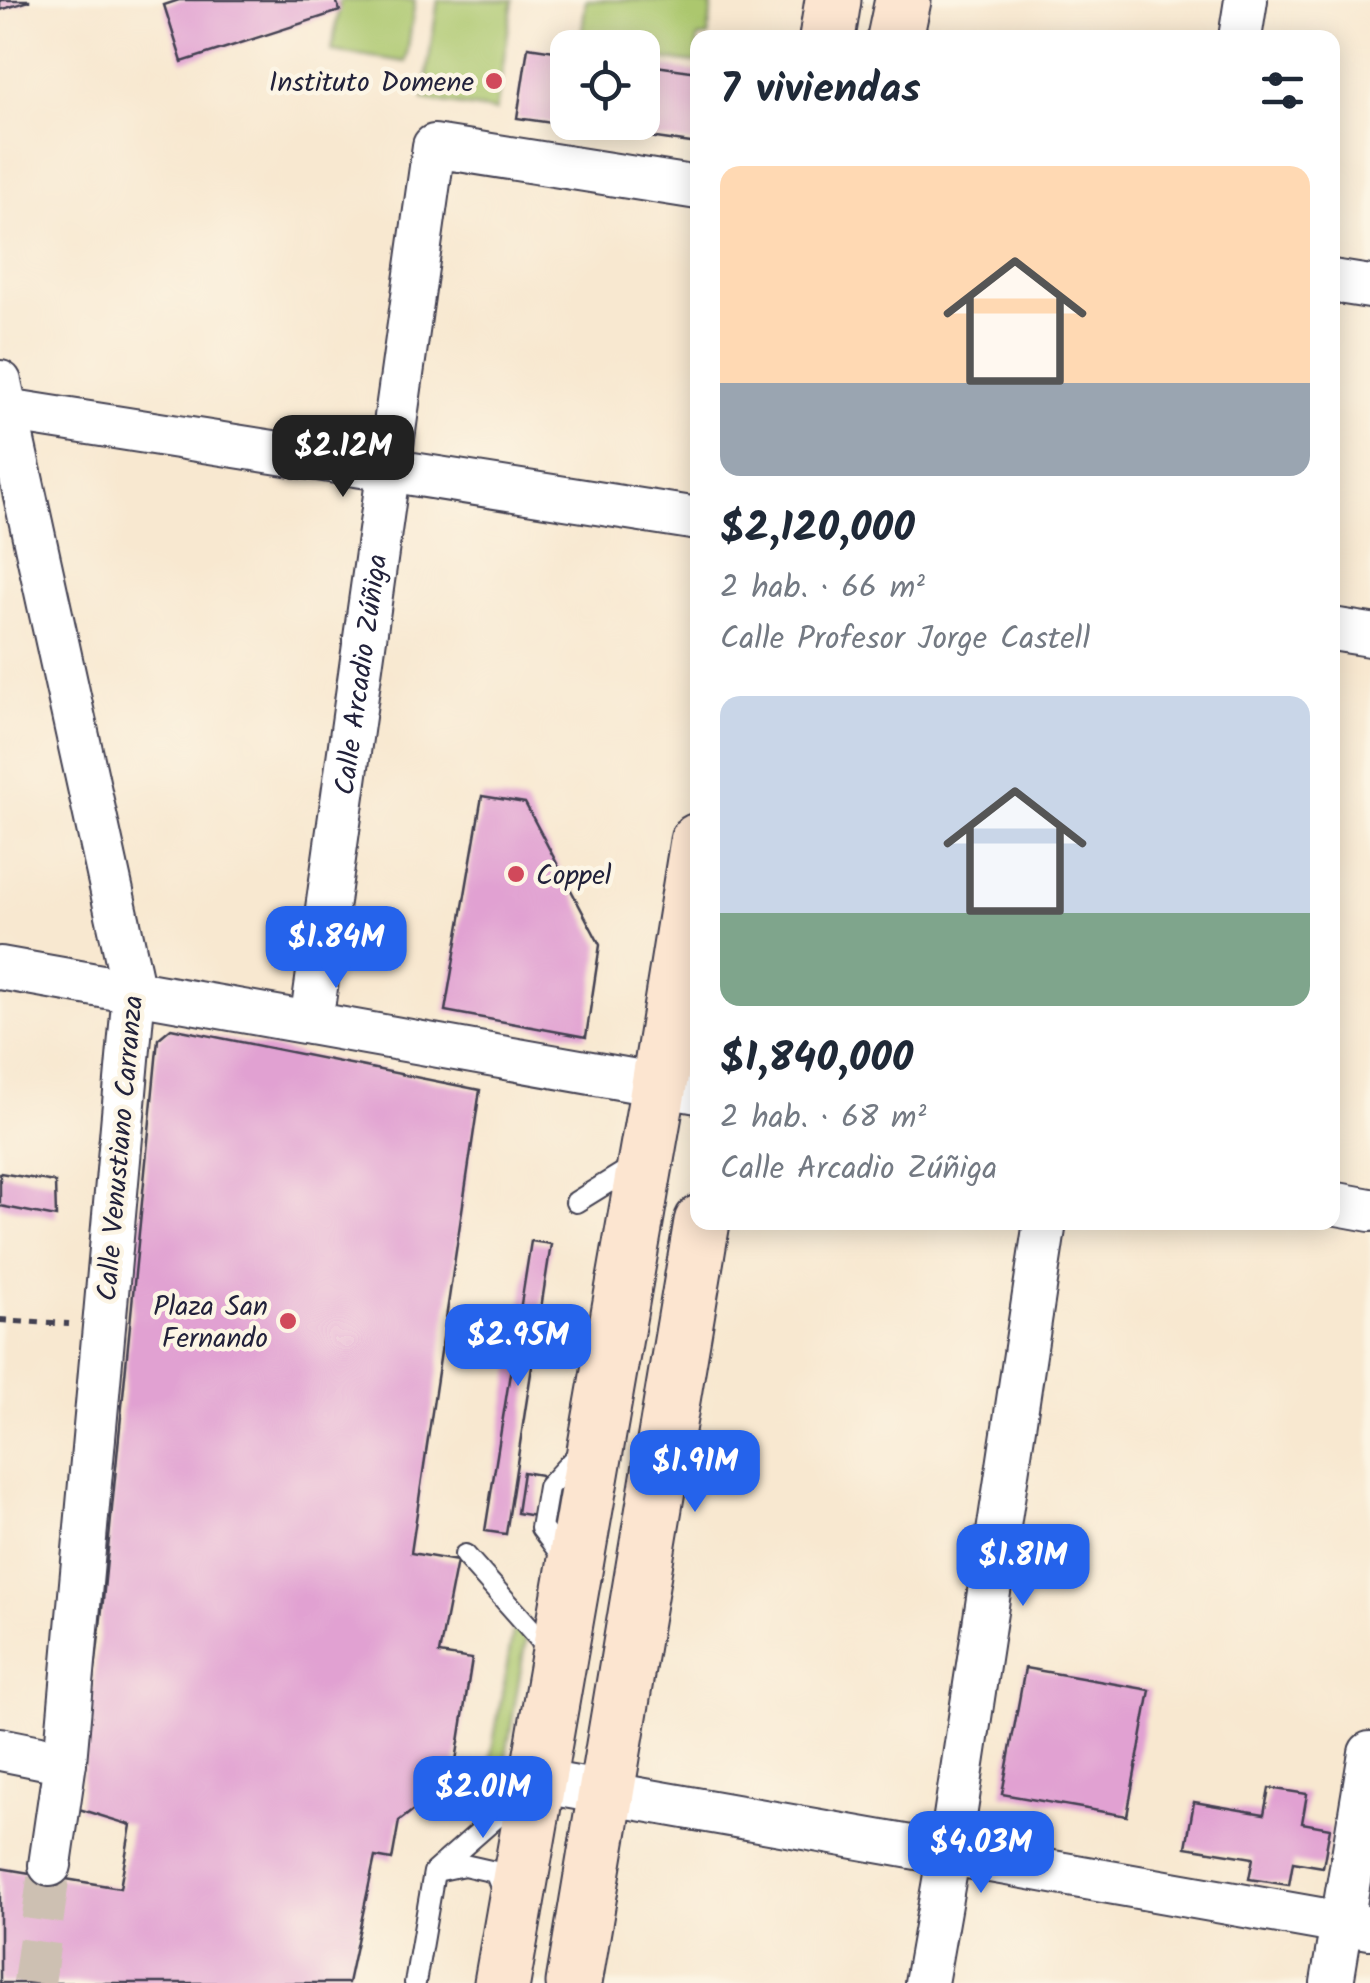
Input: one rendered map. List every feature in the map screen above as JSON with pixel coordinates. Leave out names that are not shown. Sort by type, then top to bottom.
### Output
[{"type":"street","points":[[827,30],[832,0]]},
{"type":"street","points":[[897,30],[903,0]]},
{"type":"street","points":[[1241,30],[1246,0]]},
{"type":"street","name":"Calle Arcadio Zúñiga","points":[[310,1023],[434,146],[690,187]]},
{"type":"street","points":[[1340,283],[1370,287]]},
{"type":"street","points":[[3,401],[387,470],[690,518]]},
{"type":"street","name":"Calle Venustiano Carranza","points":[[3,401],[134,992],[64,1762],[50,1865]]},
{"type":"street","points":[[1340,630],[1370,636]]},
{"type":"street","points":[[502,1983],[646,1158],[678,1088],[690,940]]},
{"type":"street","points":[[0,968],[678,1088]]},
{"type":"street","points":[[1340,1204],[1370,1210]]},
{"type":"street","points":[[574,1983],[701,1230]]},
{"type":"street","points":[[926,1983],[1044,1230]]},
{"type":"street","points":[[0,1749],[64,1762]]},
{"type":"street","points":[[1332,1983],[1356,1925],[1370,1752]]},
{"type":"street","points":[[538,1781],[1356,1925]]},
{"type":"lane","points":[[576,1202],[646,1158]]},
{"type":"lane","points":[[465,1555],[558,1659]]},
{"type":"lane","points":[[415,1983],[434,1872],[538,1781]]},
{"type":"lane","points":[[434,1872],[464,1864],[494,1872],[513,1916]]},
{"type":"path","points":[[0,1320],[105,1326]]},
{"type":"green space","points":[[340,0],[415,0],[406,62],[332,51]]},
{"type":"green space","points":[[438,0],[513,0],[496,111],[423,100]]},
{"type":"green space","points":[[586,0],[670,0],[712,5],[709,30],[690,30],[690,62],[660,59],[660,30],[582,30]]},
{"type":"green space","points":[[514,1626],[526,1638],[501,1787],[483,1800]]},
{"type":"building","points":[[0,0],[29,0],[29,1],[0,10]]},
{"type":"building","points":[[179,0],[336,0],[340,11],[182,62],[164,5]]},
{"type":"building","points":[[528,47],[550,50],[550,123],[517,118]]},
{"type":"building","points":[[660,67],[690,71],[690,143],[660,139]]},
{"type":"building","name":"Coppel","points":[[482,796],[525,803],[600,945],[586,1037],[445,1011]]},
{"type":"building","name":"Plaza San Fernando","points":[[171,1028],[480,1090],[411,1553],[457,1561],[439,1654],[472,1659],[453,1780],[399,1821],[392,1860],[375,1857],[348,1983],[0,1983],[0,1868],[120,1888],[131,1825],[79,1809],[158,1039]]},
{"type":"building","points":[[0,1173],[55,1182],[56,1217],[0,1206]]},
{"type":"building","points":[[531,1241],[551,1244],[506,1534],[485,1531]]},
{"type":"building","points":[[523,1472],[541,1475],[535,1516],[517,1513]]},
{"type":"building","points":[[1025,1668],[1150,1690],[1127,1816],[1002,1794]]},
{"type":"building","points":[[1269,1788],[1307,1794],[1302,1823],[1330,1828],[1323,1867],[1293,1862],[1289,1885],[1249,1879],[1253,1858],[1186,1847],[1194,1802],[1264,1814]]},
{"type":"tunnel","points":[[34,1983],[50,1865]]},
{"type":"place","name":"Instituto Domene","points":[[494,81]]},
{"type":"place","name":"Coppel","points":[[516,874]]},
{"type":"place","name":"Plaza San Fernando","points":[[288,1321]]}]
